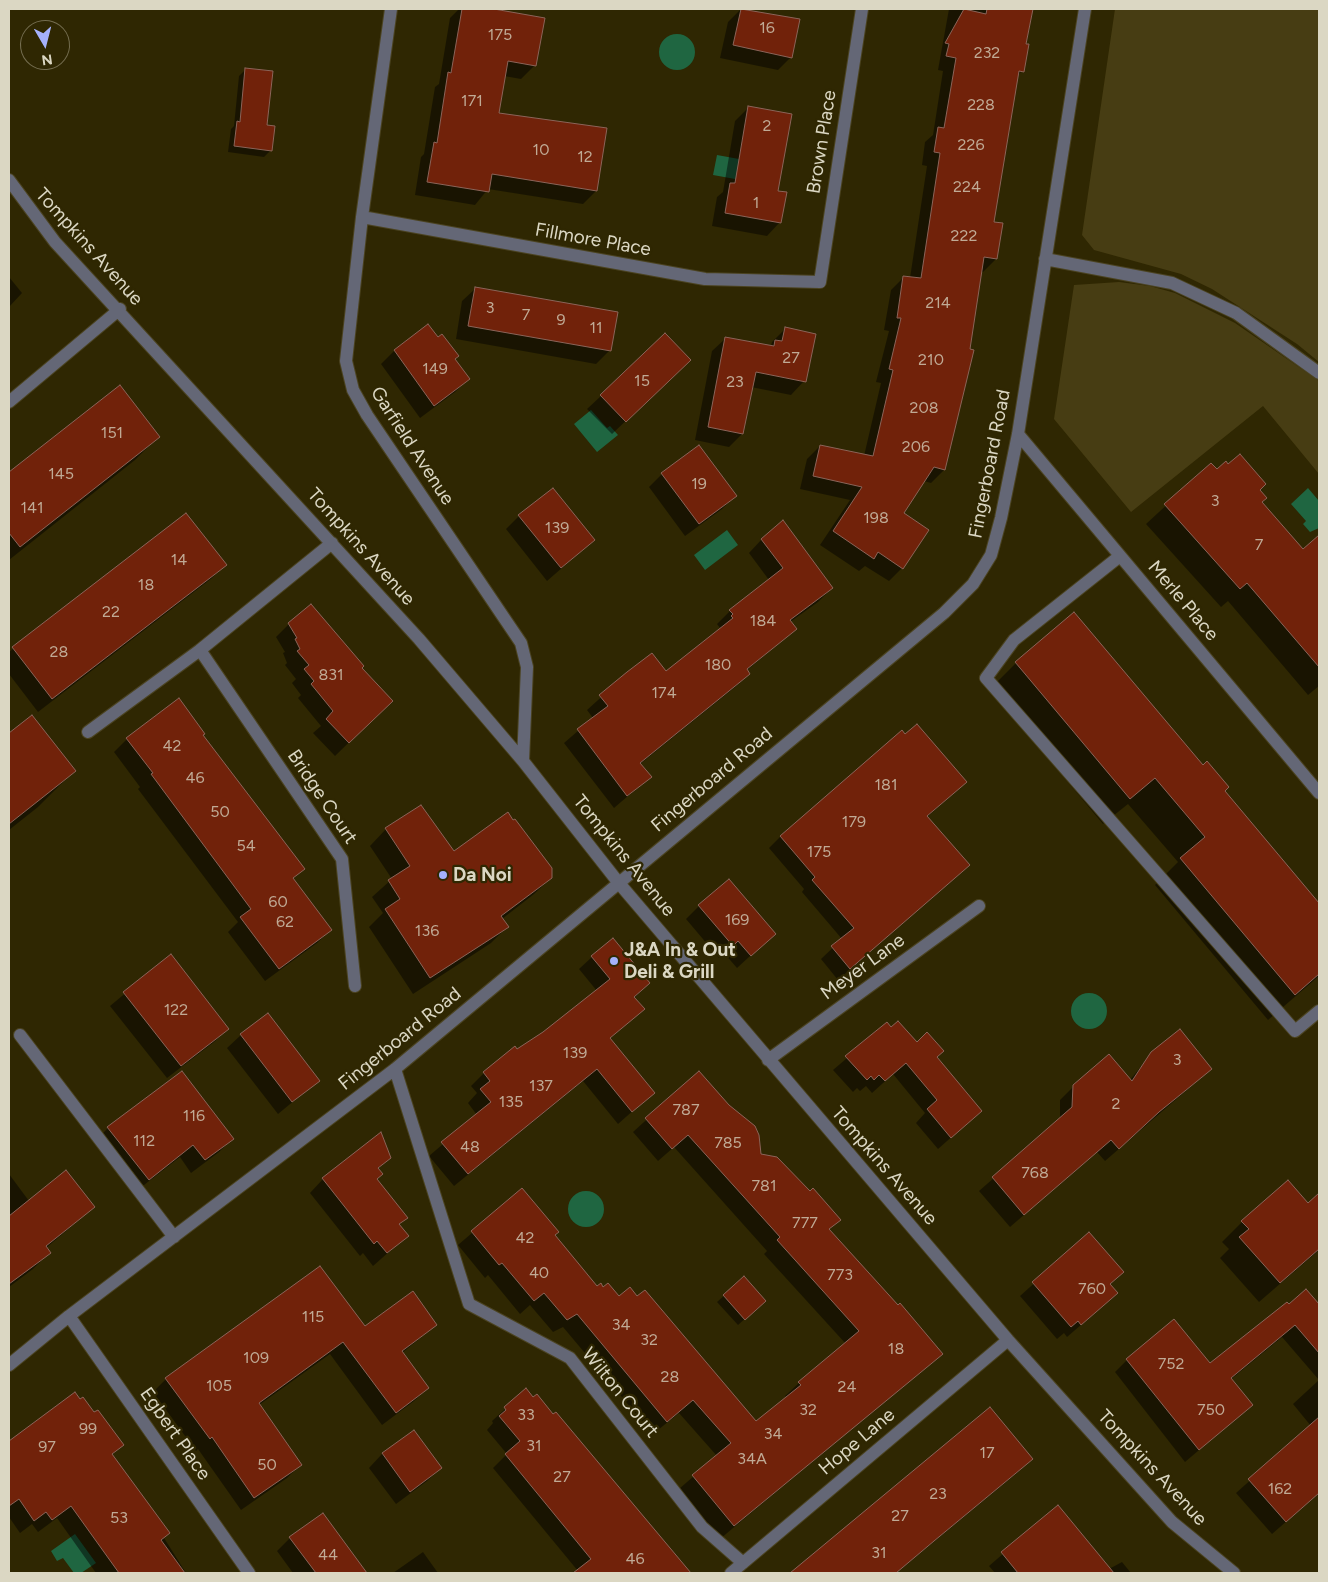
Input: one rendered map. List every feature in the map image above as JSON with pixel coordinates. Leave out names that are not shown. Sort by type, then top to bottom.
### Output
[{"type":"street","name":"Garfield Avenue","points":[[391,9],[362,217],[346,361],[353,390],[367,415],[521,643],[527,667],[523,762]]},
{"type":"street","name":"Brown Place","points":[[820,282],[862,9]]},
{"type":"street","name":"Fingerboard Road","points":[[9,1366],[70,1316],[396,1069],[618,882],[944,613],[973,584],[991,554],[1001,518],[1018,434],[1085,9]]},
{"type":"street","name":"Tompkins Avenue","points":[[9,180],[55,242],[120,310],[419,639],[523,762],[618,882],[1008,1340],[1172,1522],[1234,1573]]},
{"type":"street","name":"Fillmore Place","points":[[362,217],[705,279],[820,282]]},
{"type":"street","points":[[1045,258],[1172,283],[1236,313],[1319,373]]},
{"type":"street","points":[[9,402],[120,310]]},
{"type":"street","name":"Merle Place","points":[[1018,434],[1319,793]]},
{"type":"street","points":[[88,732],[200,650],[332,543]]},
{"type":"street","points":[[1120,556],[1014,640],[986,678],[1295,1031],[1319,1011]]},
{"type":"street","name":"Bridge Court","points":[[200,650],[342,860],[355,986]]},
{"type":"street","name":"Meyer Lane","points":[[768,1060],[979,906]]},
{"type":"street","points":[[20,1035],[174,1237]]},
{"type":"street","name":"Wilton Court","points":[[396,1069],[469,1304],[570,1358],[702,1527],[743,1563]]},
{"type":"street","name":"Egbert Place","points":[[70,1316],[250,1573]]},
{"type":"street","name":"Hope Lane","points":[[731,1573],[1008,1340]]},
{"type":"shaded area","points":[[1115,9],[1319,9],[1319,362],[1297,344],[1212,289],[1181,274],[1094,250],[1082,235]]},
{"type":"shaded area","points":[[677,34],[689,40],[695,52],[689,64],[677,70],[665,64],[659,52],[665,40]]},
{"type":"shaded area","points":[[717,155],[761,163],[757,183],[713,175]]},
{"type":"shaded area","points":[[1119,282],[1150,286],[1175,293],[1235,323],[1319,381],[1319,474],[1263,406],[1131,512],[1054,419],[1074,285]]},
{"type":"shaded area","points":[[591,410],[607,428],[610,426],[618,435],[597,452],[574,424]]},
{"type":"shaded area","points":[[1308,488],[1319,501],[1319,528],[1310,532],[1303,524],[1306,521],[1291,504]]},
{"type":"shaded area","points":[[727,530],[738,545],[705,570],[694,555]]},
{"type":"shaded area","points":[[1089,993],[1096,994],[1102,998],[1106,1004],[1106,1018],[1102,1024],[1096,1028],[1089,1029],[1082,1028],[1076,1024],[1072,1018],[1071,1011],[1072,1004],[1076,998],[1082,994]]},
{"type":"shaded area","points":[[586,1191],[593,1192],[599,1196],[603,1202],[603,1216],[599,1222],[593,1226],[586,1227],[579,1226],[573,1222],[569,1216],[568,1209],[569,1202],[573,1196],[579,1192]]},
{"type":"shaded area","points":[[75,1534],[96,1563],[81,1573],[74,1573],[63,1558],[57,1561],[51,1551]]},
{"type":"building","points":[[462,9],[494,9],[545,18],[536,66],[508,61],[499,113],[607,128],[597,191],[492,174],[489,192],[427,182],[434,142],[437,143],[448,72],[451,73]]},
{"type":"building","points":[[741,9],[800,19],[792,58],[733,45]]},
{"type":"building","points":[[964,9],[986,14],[987,9],[1033,9],[1026,44],[1029,44],[1024,72],[1019,71],[994,222],[1003,223],[997,259],[984,257],[970,349],[974,350],[945,470],[934,467],[904,513],[929,530],[903,569],[878,552],[874,559],[833,531],[862,487],[813,476],[820,445],[873,456],[893,370],[889,369],[901,318],[897,318],[903,276],[921,278],[940,153],[934,152],[938,127],[944,128],[956,58],[946,56],[949,44],[945,43]]},
{"type":"building","points":[[245,68],[273,71],[267,125],[275,126],[272,151],[234,146],[237,121],[240,122]]},
{"type":"building","points":[[748,106],[792,114],[778,191],[787,192],[781,223],[725,213],[730,183],[735,183]]},
{"type":"building","points":[[475,287],[618,312],[611,351],[468,326]]},
{"type":"building","points":[[428,324],[438,337],[442,334],[459,356],[455,359],[470,379],[434,406],[394,350]]},
{"type":"building","points":[[785,327],[816,334],[806,382],[756,372],[743,434],[708,427],[725,337],[774,346],[775,340],[782,341]]},
{"type":"building","points":[[665,333],[691,360],[626,422],[600,395]]},
{"type":"building","points":[[120,385],[160,437],[20,547],[9,533],[9,472]]},
{"type":"building","points":[[699,445],[737,496],[699,524],[661,473]]},
{"type":"building","points":[[1240,454],[1266,484],[1260,490],[1267,498],[1262,502],[1303,549],[1319,535],[1319,667],[1247,583],[1240,589],[1164,504],[1211,463],[1217,469],[1226,461],[1228,464]]},
{"type":"building","points":[[553,488],[595,540],[561,568],[518,515]]},
{"type":"building","points":[[186,513],[227,565],[52,699],[12,647]]},
{"type":"building","points":[[783,520],[833,588],[790,620],[797,629],[747,669],[750,674],[640,763],[652,777],[627,796],[577,729],[608,706],[599,695],[627,672],[652,653],[666,671],[733,618],[731,616],[733,614],[729,610],[783,568],[761,539]]},
{"type":"building","points":[[311,604],[364,666],[362,668],[393,701],[349,743],[326,719],[333,711],[311,684],[314,681],[304,669],[309,665],[297,651],[300,649],[295,639],[297,638],[288,623]]},
{"type":"building","points":[[1074,612],[1203,765],[1207,761],[1229,787],[1225,791],[1319,903],[1319,974],[1295,995],[1180,858],[1205,837],[1155,778],[1130,799],[1015,662]]},
{"type":"building","points":[[179,698],[205,734],[203,735],[305,869],[293,878],[332,930],[279,969],[240,917],[251,909],[126,738]]},
{"type":"building","points":[[32,715],[76,771],[9,824],[9,733]]},
{"type":"building","points":[[917,724],[967,782],[927,816],[970,865],[850,969],[831,946],[854,928],[812,880],[815,877],[780,836],[902,730],[905,734]]},
{"type":"building","points":[[421,805],[454,851],[508,812],[552,868],[552,878],[501,916],[509,927],[430,978],[385,909],[400,899],[388,880],[410,866],[385,828]]},
{"type":"building","points":[[729,879],[776,934],[751,956],[738,941],[733,946],[698,905]]},
{"type":"building","points":[[613,938],[650,983],[634,997],[645,1009],[610,1038],[655,1093],[632,1112],[597,1069],[468,1174],[441,1142],[491,1102],[480,1089],[490,1081],[483,1072],[515,1046],[517,1049],[543,1032],[610,979],[591,956]]},
{"type":"building","points":[[171,954],[229,1029],[181,1066],[123,992]]},
{"type":"building","points":[[268,1013],[320,1081],[292,1102],[240,1034]]},
{"type":"building","points":[[898,1021],[917,1042],[927,1032],[944,1051],[937,1057],[982,1111],[951,1138],[927,1109],[937,1100],[906,1063],[885,1081],[879,1075],[874,1080],[871,1076],[867,1080],[845,1056],[887,1022],[891,1027]]},
{"type":"building","points":[[1180,1029],[1212,1069],[1159,1112],[1119,1149],[1111,1140],[1024,1215],[992,1177],[1072,1107],[1073,1085],[1109,1054],[1132,1081],[1151,1052]]},
{"type":"building","points":[[182,1071],[234,1139],[205,1160],[193,1145],[149,1180],[107,1127]]},
{"type":"building","points":[[699,1071],[729,1105],[755,1126],[759,1135],[761,1154],[777,1157],[810,1191],[813,1188],[841,1220],[829,1229],[898,1305],[900,1303],[943,1354],[734,1526],[692,1475],[731,1443],[693,1400],[667,1422],[577,1314],[567,1320],[544,1293],[534,1301],[502,1263],[499,1265],[471,1231],[522,1188],[559,1232],[555,1235],[597,1286],[601,1283],[603,1287],[608,1283],[619,1296],[630,1287],[637,1296],[645,1290],[756,1421],[801,1385],[798,1382],[859,1331],[777,1240],[780,1237],[688,1135],[672,1149],[645,1118]]},
{"type":"building","points":[[381,1132],[391,1158],[378,1168],[383,1174],[377,1179],[408,1218],[399,1224],[409,1236],[387,1253],[377,1241],[374,1244],[322,1178]]},
{"type":"building","points":[[66,1170],[95,1207],[46,1246],[51,1253],[9,1284],[9,1216]]},
{"type":"building","points":[[1288,1180],[1308,1203],[1319,1193],[1319,1249],[1280,1283],[1239,1237],[1249,1229],[1241,1221]]},
{"type":"building","points":[[1089,1232],[1124,1272],[1110,1284],[1118,1293],[1081,1325],[1078,1321],[1071,1327],[1032,1282]]},
{"type":"building","points":[[320,1266],[365,1326],[413,1291],[437,1325],[402,1351],[429,1388],[396,1413],[343,1342],[259,1403],[302,1465],[254,1498],[212,1437],[210,1439],[165,1378]]},
{"type":"building","points":[[744,1276],[766,1301],[745,1320],[723,1295]]},
{"type":"building","points":[[1306,1289],[1319,1304],[1319,1353],[1295,1325],[1231,1378],[1253,1405],[1199,1450],[1126,1359],[1174,1319],[1210,1363],[1287,1302],[1289,1304]]},
{"type":"building","points":[[526,1388],[533,1397],[537,1394],[553,1414],[556,1412],[691,1573],[573,1573],[591,1559],[505,1454],[520,1441],[499,1416],[506,1410],[504,1407]]},
{"type":"building","points":[[75,1392],[80,1399],[83,1397],[94,1412],[98,1410],[124,1445],[112,1454],[170,1533],[161,1540],[185,1573],[119,1573],[71,1506],[52,1520],[46,1512],[34,1521],[19,1499],[9,1506],[9,1441]]},
{"type":"building","points":[[990,1407],[1033,1459],[896,1573],[790,1573]]},
{"type":"building","points":[[1319,1417],[1319,1493],[1286,1522],[1248,1479]]},
{"type":"building","points":[[414,1430],[442,1468],[410,1492],[382,1453]]},
{"type":"building","points":[[1058,1505],[1114,1573],[1018,1573],[1001,1552]]},
{"type":"building","points":[[323,1513],[367,1573],[316,1573],[289,1537]]},
{"type":"place","name":"Da Noi","points":[[443,875]]},
{"type":"place","name":"J&A In & Out Deli & Grill","points":[[614,961]]}]
